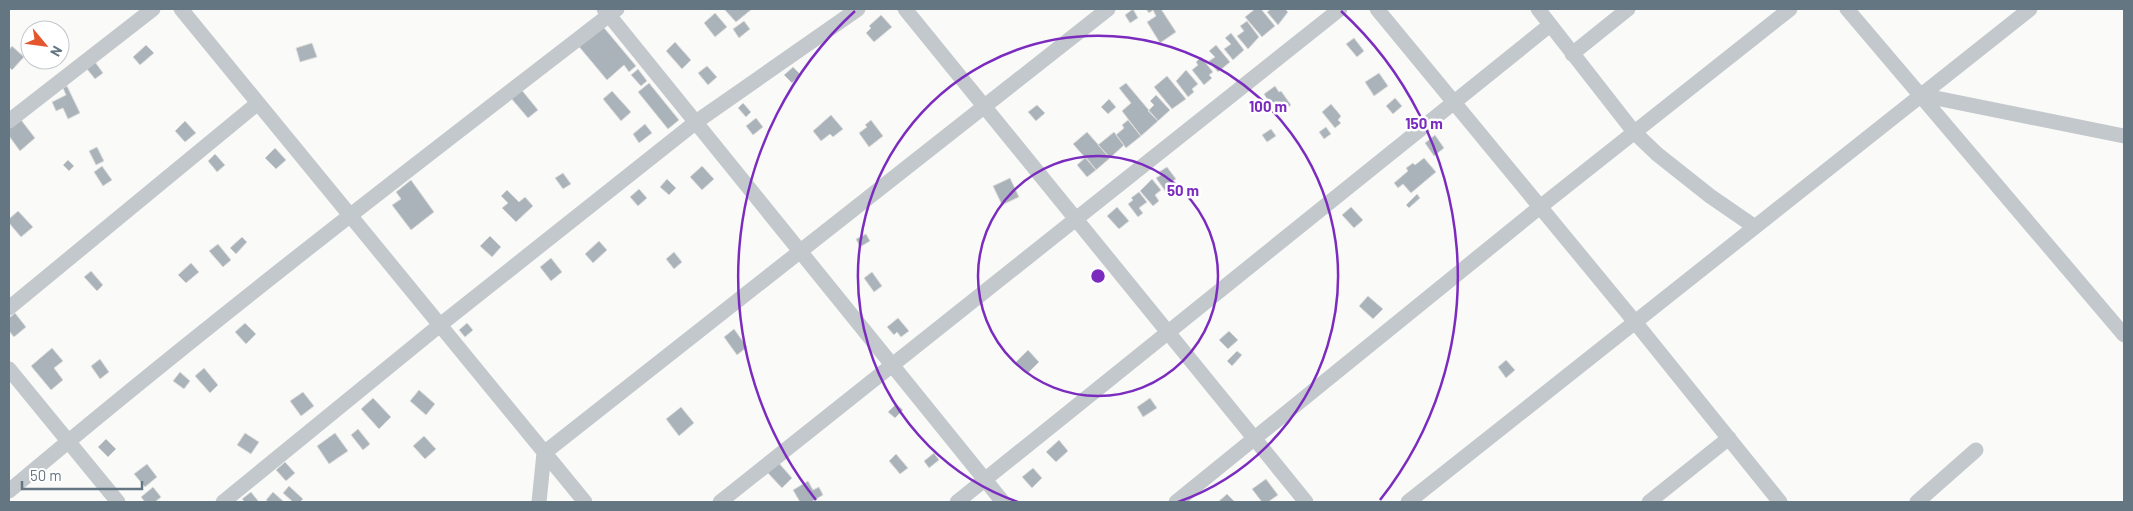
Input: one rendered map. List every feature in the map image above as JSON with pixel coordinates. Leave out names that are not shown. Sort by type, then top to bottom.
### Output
[{"type":"street","points":[[9,121],[153,9]]},
{"type":"street","points":[[181,9],[585,502]]},
{"type":"street","points":[[223,502],[440,325],[696,122],[858,9]]},
{"type":"street","points":[[905,9],[1306,502]]},
{"type":"street","points":[[538,502],[544,453],[1108,9]]},
{"type":"street","points":[[720,502],[1340,9]]},
{"type":"street","points":[[1377,9],[1635,322],[1780,502]]},
{"type":"street","points":[[1538,9],[1634,132],[1657,154],[1710,196],[1755,227]]},
{"type":"street","points":[[1572,54],[1628,9]]},
{"type":"street","points":[[1176,502],[1540,207],[1790,9]]},
{"type":"street","points":[[1847,9],[2124,334]]},
{"type":"street","points":[[1408,502],[2030,9]]},
{"type":"street","points":[[9,491],[68,441],[350,215],[610,11],[696,122],[1003,502]]},
{"type":"street","points":[[956,502],[1550,25]]},
{"type":"street","points":[[1921,96],[2124,136]]},
{"type":"street","points":[[9,308],[258,103]]},
{"type":"street","points":[[9,369],[118,502]]},
{"type":"street","points":[[1649,502],[1729,438]]},
{"type":"street","points":[[1917,502],[1976,450]]},
{"type":"building","points":[[724,9],[752,9],[736,22]]},
{"type":"building","points":[[1133,9],[1138,18],[1130,23],[1125,15]]},
{"type":"building","points":[[1146,9],[1161,9],[1176,32],[1160,43],[1147,22],[1156,16],[1153,10],[1149,13]]},
{"type":"building","points":[[1255,9],[1261,9],[1275,26],[1262,37],[1245,17]]},
{"type":"building","points":[[1271,9],[1285,9],[1288,12],[1278,25],[1267,12]]},
{"type":"building","points":[[715,13],[727,27],[715,37],[704,23]]},
{"type":"building","points":[[881,15],[892,27],[874,42],[866,33],[871,28],[869,26]]},
{"type":"building","points":[[744,21],[750,29],[739,38],[733,29]]},
{"type":"building","points":[[1247,21],[1259,37],[1248,49],[1237,36],[1244,31],[1240,26]]},
{"type":"building","points":[[600,23],[636,66],[629,72],[624,65],[607,80],[576,43]]},
{"type":"building","points":[[1231,33],[1244,50],[1233,60],[1224,49],[1231,44],[1225,38]]},
{"type":"building","points":[[1354,38],[1364,51],[1357,57],[1346,44]]},
{"type":"building","points":[[675,42],[691,60],[682,69],[666,51]]},
{"type":"building","points":[[312,43],[317,57],[300,62],[296,48]]},
{"type":"building","points":[[146,45],[154,53],[140,65],[133,57]]},
{"type":"building","points":[[1216,45],[1230,62],[1218,72],[1209,61],[1215,57],[1209,51]]},
{"type":"building","points":[[12,46],[20,53],[20,61],[12,70],[9,67],[9,50]]},
{"type":"building","points":[[1201,57],[1213,72],[1209,75],[1212,78],[1204,85],[1192,70],[1198,65],[1196,62]]},
{"type":"building","points":[[95,62],[103,73],[95,79],[87,69]]},
{"type":"building","points":[[707,66],[717,77],[708,85],[698,73]]},
{"type":"building","points":[[793,67],[801,75],[792,83],[784,75]]},
{"type":"building","points":[[638,69],[647,81],[641,86],[631,75]]},
{"type":"building","points":[[1186,70],[1198,84],[1192,89],[1194,92],[1188,97],[1176,81]]},
{"type":"building","points":[[1379,73],[1388,86],[1374,96],[1365,82]]},
{"type":"building","points":[[1167,76],[1186,99],[1172,109],[1154,87]]},
{"type":"building","points":[[649,83],[679,120],[668,129],[638,92]]},
{"type":"building","points":[[1126,83],[1158,121],[1141,136],[1122,111],[1131,103],[1119,88]]},
{"type":"building","points":[[67,86],[80,113],[68,119],[63,108],[56,111],[52,102],[66,95],[63,88]]},
{"type":"building","points":[[1275,86],[1291,105],[1282,112],[1277,104],[1272,107],[1264,94]]},
{"type":"building","points":[[520,88],[538,110],[528,118],[510,97]]},
{"type":"building","points":[[612,91],[631,112],[621,121],[603,99]]},
{"type":"building","points":[[1156,95],[1170,110],[1158,121],[1148,111],[1154,105],[1150,101]]},
{"type":"building","points":[[1395,98],[1402,106],[1393,114],[1386,106]]},
{"type":"building","points":[[1109,99],[1116,107],[1108,114],[1101,107]]},
{"type":"building","points":[[743,103],[751,112],[746,117],[738,108]]},
{"type":"building","points":[[1331,104],[1341,116],[1338,120],[1341,123],[1335,128],[1322,112]]},
{"type":"building","points":[[1037,105],[1045,113],[1036,121],[1028,112]]},
{"type":"building","points":[[831,115],[843,129],[833,137],[830,134],[821,141],[813,131]]},
{"type":"building","points":[[18,116],[35,138],[20,151],[9,136],[9,123]]},
{"type":"building","points":[[756,118],[763,127],[753,135],[746,126]]},
{"type":"building","points":[[871,120],[883,136],[869,147],[859,133],[867,127],[865,125]]},
{"type":"building","points":[[1128,120],[1141,136],[1126,148],[1116,135],[1124,128],[1122,125]]},
{"type":"building","points":[[185,121],[196,133],[185,142],[175,131]]},
{"type":"building","points":[[645,124],[652,133],[639,143],[633,134]]},
{"type":"building","points":[[1326,127],[1331,134],[1324,139],[1319,132]]},
{"type":"building","points":[[1271,129],[1276,136],[1267,142],[1262,135]]},
{"type":"building","points":[[1087,132],[1110,158],[1096,170],[1073,144]]},
{"type":"building","points":[[1114,132],[1124,145],[1110,158],[1098,145]]},
{"type":"building","points":[[1435,135],[1444,148],[1434,156],[1425,143]]},
{"type":"building","points":[[97,147],[104,161],[96,165],[89,151]]},
{"type":"building","points":[[275,148],[286,160],[276,169],[265,158]]},
{"type":"building","points":[[215,154],[225,165],[217,172],[208,161]]},
{"type":"building","points":[[1086,157],[1096,170],[1087,177],[1077,165]]},
{"type":"building","points":[[1424,158],[1436,172],[1411,193],[1403,184],[1398,188],[1394,183],[1408,171],[1406,168],[1413,163],[1415,165]]},
{"type":"building","points":[[68,160],[74,166],[69,171],[63,165]]},
{"type":"building","points":[[102,166],[112,180],[103,186],[94,172]]},
{"type":"building","points":[[702,166],[714,179],[702,190],[690,177]]},
{"type":"building","points":[[1167,167],[1176,179],[1168,184],[1171,188],[1166,192],[1156,178],[1161,175],[1159,172]]},
{"type":"building","points":[[563,173],[571,184],[563,189],[555,178]]},
{"type":"building","points":[[1010,178],[1019,197],[1002,205],[993,186]]},
{"type":"building","points":[[667,179],[676,188],[669,195],[660,187]]},
{"type":"building","points":[[1152,179],[1161,190],[1155,195],[1159,201],[1153,206],[1140,191]]},
{"type":"building","points":[[411,180],[434,212],[411,230],[392,205],[401,199],[396,192]]},
{"type":"building","points":[[639,189],[647,198],[638,206],[630,197]]},
{"type":"building","points":[[507,190],[519,202],[525,197],[533,206],[516,222],[502,208],[508,203],[501,196]]},
{"type":"building","points":[[1139,192],[1147,202],[1139,208],[1143,213],[1138,217],[1128,204],[1133,200],[1131,198]]},
{"type":"building","points":[[1417,194],[1420,198],[1409,208],[1406,205]]},
{"type":"building","points":[[1117,207],[1129,221],[1119,229],[1107,216]]},
{"type":"building","points":[[1351,207],[1363,220],[1354,228],[1342,215]]},
{"type":"building","points":[[18,211],[33,227],[21,237],[9,223],[9,219]]},
{"type":"building","points":[[866,234],[870,241],[860,247],[856,239]]},
{"type":"building","points":[[490,236],[501,247],[492,257],[480,246]]},
{"type":"building","points":[[242,237],[247,242],[236,254],[230,248]]},
{"type":"building","points":[[599,241],[607,250],[593,263],[585,254]]},
{"type":"building","points":[[218,244],[231,260],[223,267],[209,251]]},
{"type":"building","points":[[674,252],[682,262],[674,269],[666,259]]},
{"type":"building","points":[[551,258],[562,272],[551,281],[540,267]]},
{"type":"building","points":[[191,263],[199,272],[186,283],[178,275]]},
{"type":"building","points":[[91,271],[103,285],[97,291],[84,277]]},
{"type":"building","points":[[872,272],[882,286],[874,292],[864,278]]},
{"type":"building","points":[[1368,296],[1383,309],[1373,319],[1359,306]]},
{"type":"building","points":[[15,313],[26,327],[14,337],[9,331],[9,318]]},
{"type":"building","points":[[898,318],[909,331],[901,337],[897,332],[894,335],[887,327]]},
{"type":"building","points":[[245,323],[256,334],[246,344],[235,332]]},
{"type":"building","points":[[467,323],[473,330],[465,337],[459,330]]},
{"type":"building","points":[[734,329],[747,347],[737,355],[724,337]]},
{"type":"building","points":[[1229,331],[1238,340],[1228,349],[1219,340]]},
{"type":"building","points":[[52,348],[63,361],[54,368],[63,380],[51,390],[31,366]]},
{"type":"building","points":[[1028,350],[1039,362],[1027,374],[1015,363]]},
{"type":"building","points":[[1237,351],[1242,355],[1232,366],[1227,361]]},
{"type":"building","points":[[100,359],[109,372],[100,379],[91,366]]},
{"type":"building","points":[[1506,360],[1515,370],[1506,378],[1498,367]]},
{"type":"building","points":[[204,368],[218,385],[210,393],[195,376]]},
{"type":"building","points":[[180,372],[190,381],[184,389],[173,381]]},
{"type":"building","points":[[419,390],[435,404],[426,415],[410,401]]},
{"type":"building","points":[[303,392],[314,406],[301,416],[290,401]]},
{"type":"building","points":[[373,398],[391,417],[379,429],[361,409]]},
{"type":"building","points":[[1150,398],[1157,408],[1143,417],[1137,407]]},
{"type":"building","points":[[896,404],[903,410],[895,418],[888,412]]},
{"type":"building","points":[[681,407],[694,423],[679,436],[666,419]]},
{"type":"building","points":[[358,429],[370,444],[363,450],[351,435]]},
{"type":"building","points":[[245,433],[259,442],[251,454],[237,445]]},
{"type":"building","points":[[335,433],[348,451],[329,464],[317,446]]},
{"type":"building","points":[[424,436],[436,449],[425,459],[413,446]]},
{"type":"building","points":[[106,439],[116,449],[108,457],[98,447]]},
{"type":"building","points":[[1059,440],[1068,451],[1056,462],[1046,452]]},
{"type":"building","points":[[934,453],[939,460],[929,468],[924,461]]},
{"type":"building","points":[[896,454],[908,468],[900,474],[889,461]]},
{"type":"building","points":[[777,461],[792,478],[782,488],[766,471]]},
{"type":"building","points":[[285,462],[295,473],[286,481],[276,470]]},
{"type":"building","points":[[147,464],[157,477],[145,487],[134,474]]},
{"type":"building","points":[[1033,468],[1042,478],[1032,488],[1022,477]]},
{"type":"building","points":[[1266,479],[1278,495],[1268,502],[1262,502],[1252,489]]},
{"type":"building","points":[[808,481],[813,490],[819,487],[823,495],[811,502],[800,502],[793,490]]},
{"type":"building","points":[[289,486],[303,499],[300,502],[293,502],[283,493]]},
{"type":"building","points":[[153,487],[161,497],[155,502],[145,502],[141,497]]},
{"type":"building","points":[[251,492],[259,502],[245,502],[242,499]]},
{"type":"building","points":[[273,492],[284,502],[269,502],[266,500]]},
{"type":"building","points":[[1227,494],[1235,502],[1218,502]]}]
